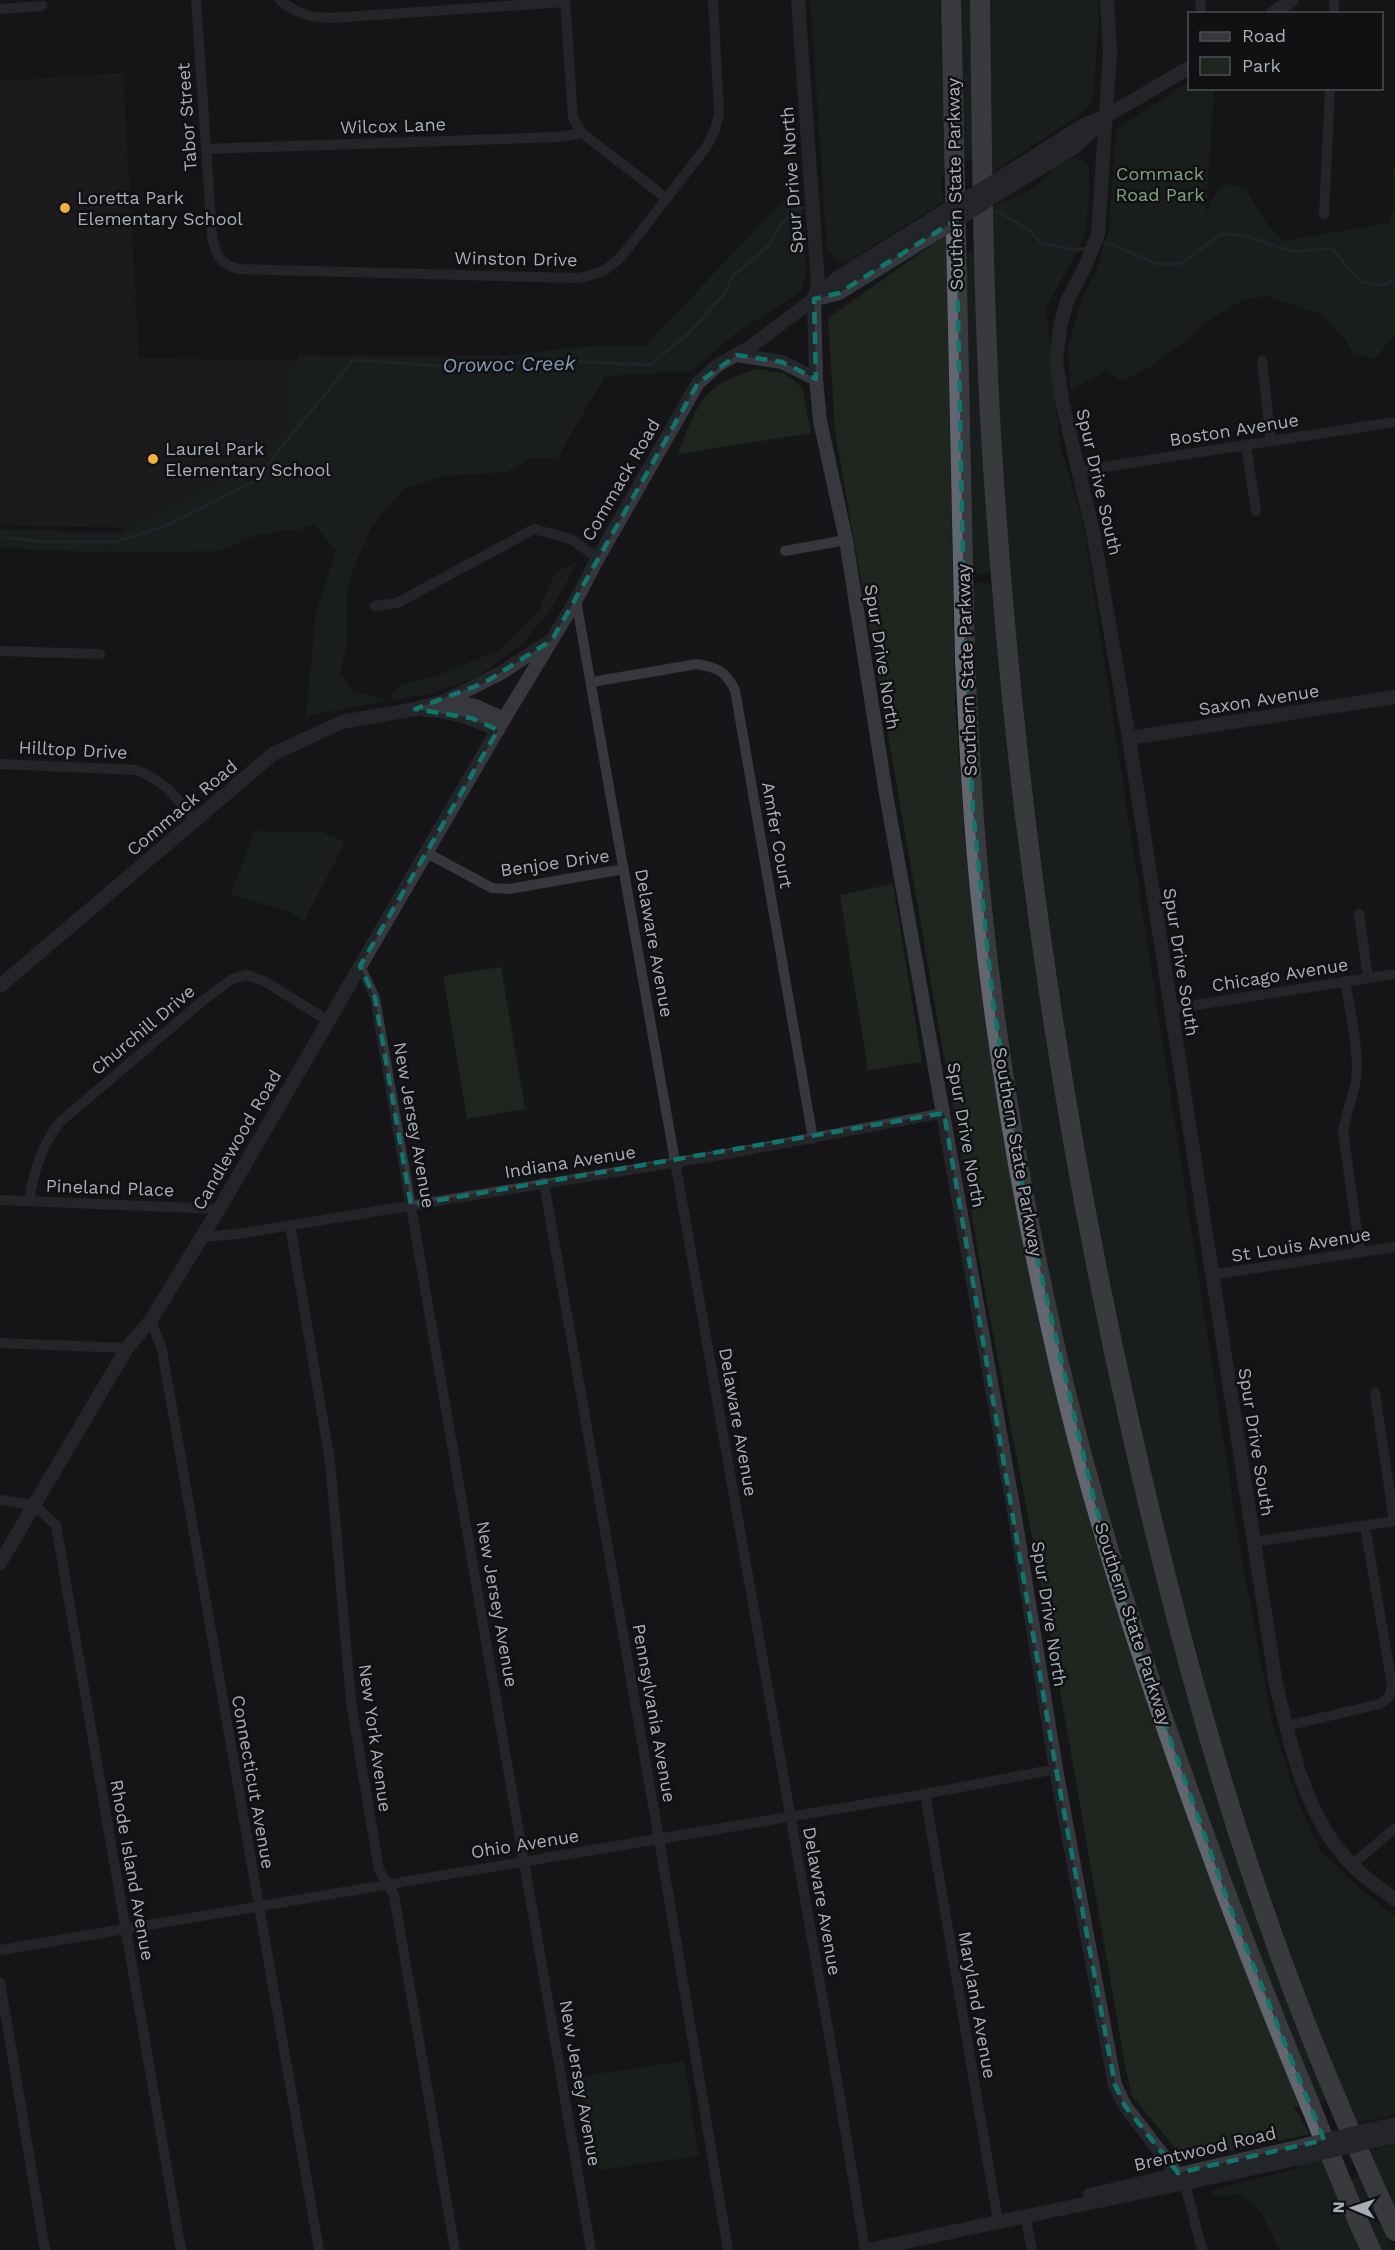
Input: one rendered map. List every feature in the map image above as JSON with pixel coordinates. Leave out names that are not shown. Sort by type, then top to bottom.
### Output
[{"type":"highway","name":"Southern State Parkway","points":[[951,0],[964,649],[969,736],[981,906],[1008,1106],[1027,1214],[1047,1313],[1095,1504],[1153,1691],[1270,2010],[1349,2204],[1371,2250]]},
{"type":"highway","name":"Southern State Parkway","points":[[980,0],[987,356],[1001,578],[1012,701],[1039,932],[1077,1166],[1096,1267],[1139,1465],[1222,1779],[1295,1997],[1342,2113],[1395,2231]]},
{"type":"street","name":"Tabor Street","points":[[196,0],[212,236],[214,250],[224,264]]},
{"type":"street","points":[[280,0],[293,10],[309,17],[330,18],[565,1],[573,118],[582,133],[666,198]]},
{"type":"street","name":"Winston Drive","points":[[224,264],[238,269],[578,278],[598,274],[611,267],[707,146],[716,130],[718,113],[713,0]]},
{"type":"street","name":"Spur Drive North","points":[[798,0],[817,281],[814,299],[819,421],[846,540],[886,794],[1014,1511],[1056,1769],[1115,2085],[1125,2106],[1181,2179],[1202,2250]]},
{"type":"street","name":"Spur Drive South","points":[[1107,0],[1110,51],[1098,234],[1084,269],[1067,301],[1060,323],[1056,360],[1062,401],[1093,532],[1129,738],[1276,1684],[1300,1775],[1318,1820],[1352,1865],[1395,1900]]},
{"type":"street","points":[[1275,12],[1292,0]]},
{"type":"street","points":[[0,9],[42,6]]},
{"type":"street","name":"Commack Road","points":[[814,299],[839,293],[943,229],[995,188],[1084,125],[1107,116],[1188,68]]},
{"type":"street","points":[[1324,214],[1330,90]]},
{"type":"street","name":"Wilcox Lane","points":[[206,149],[560,137],[582,133]]},
{"type":"street","name":"Commack Road","points":[[501,724],[576,600],[698,383],[718,365],[737,355],[814,299],[840,276],[942,213],[995,188]]},
{"type":"street","points":[[737,355],[782,362],[816,379]]},
{"type":"street","points":[[1262,362],[1271,441]]},
{"type":"street","name":"Boston Avenue","points":[[1078,471],[1395,422]]},
{"type":"street","points":[[1246,446],[1256,511]]},
{"type":"street","points":[[375,606],[390,605],[403,600],[534,529],[571,539],[598,558]]},
{"type":"street","points":[[785,551],[846,540]]},
{"type":"street","name":"Delaware Avenue","points":[[576,600],[867,2250]]},
{"type":"street","points":[[445,701],[501,674],[552,640]]},
{"type":"street","points":[[0,651],[100,654]]},
{"type":"street","name":"Amfer Court","points":[[592,682],[698,664],[714,667],[727,676],[735,690],[813,1139]]},
{"type":"street","name":"Saxon Avenue","points":[[1129,738],[1395,697]]},
{"type":"street","name":"Commack Road","points":[[0,986],[273,754],[342,722],[415,709],[445,701],[476,706],[501,724]]},
{"type":"street","name":"Commack Road","points":[[415,709],[441,711],[501,724]]},
{"type":"street","name":"Candlewood Road","points":[[0,1563],[127,1348],[151,1320],[219,1209],[501,724]]},
{"type":"street","name":"Hilltop Drive","points":[[0,764],[137,770],[157,778],[164,784],[195,821]]},
{"type":"street","name":"Benjoe Drive","points":[[427,853],[492,888],[509,889],[624,869]]},
{"type":"street","points":[[1359,914],[1368,978]]},
{"type":"street","name":"New Jersey Avenue","points":[[360,966],[375,998],[591,2250]]},
{"type":"street","name":"Chicago Avenue","points":[[1170,1009],[1395,974]]},
{"type":"street","name":"Churchill Drive","points":[[29,1201],[33,1174],[39,1155],[60,1122],[206,999],[232,980],[247,975],[264,981],[327,1020]]},
{"type":"street","points":[[1345,981],[1357,1070],[1343,1132],[1360,1252]]},
{"type":"street","name":"Indiana Avenue","points":[[201,1237],[237,1234],[813,1139],[944,1113]]},
{"type":"street","name":"Pennsylvania Avenue","points":[[544,1183],[659,1839],[728,2250]]},
{"type":"street","name":"Pineland Place","points":[[0,1200],[219,1209]]},
{"type":"street","name":"New York Avenue","points":[[290,1225],[330,1461],[351,1702],[379,1870],[394,1895],[455,2250]]},
{"type":"street","name":"St Louis Avenue","points":[[1211,1275],[1395,1247]]},
{"type":"street","name":"Connecticut Avenue","points":[[151,1320],[162,1350],[319,2250]]},
{"type":"street","points":[[0,1343],[127,1348]]},
{"type":"street","points":[[1253,1542],[1394,1521],[1375,1393]]},
{"type":"street","points":[[0,1500],[34,1505]]},
{"type":"street","name":"Rhode Island Avenue","points":[[34,1505],[56,1525],[181,2250]]},
{"type":"street","points":[[1286,1726],[1380,1704],[1389,1697],[1392,1685],[1365,1526]]},
{"type":"street","name":"Ohio Avenue","points":[[0,1950],[925,1794],[1056,1769]]},
{"type":"street","name":"Maryland Avenue","points":[[925,1794],[998,2221]]},
{"type":"street","points":[[1352,1865],[1395,1828]]},
{"type":"street","points":[[0,1982],[45,2250]]},
{"type":"street","name":"Brentwood Road","points":[[867,2250],[1025,2215],[1061,2202],[1303,2152],[1367,2136],[1395,2124]]},
{"type":"street","name":"Brentwood Road","points":[[1367,2136],[1395,2136]]},
{"type":"street","points":[[1025,2215],[1032,2250]]},
{"type":"highlighted area","points":[[956,220],[965,660],[973,811],[993,1002],[1027,1214],[1095,1504],[1153,1691],[1233,1915],[1324,2140],[1178,2173],[1125,2106],[1115,2085],[1056,1769],[944,1113],[411,1205],[375,998],[360,966],[498,730],[471,718],[415,709],[484,683],[552,640],[698,383],[737,355],[782,362],[816,379],[814,299],[839,293]]},
{"type":"shaded area","points":[[123,73],[139,358],[309,361],[303,531],[0,525],[0,81]]},
{"type":"green space","points":[[810,0],[940,0],[945,175],[940,174],[944,201],[846,263],[836,261],[827,249]]},
{"type":"green space","points":[[959,0],[970,0],[973,160],[963,159]]},
{"type":"green space","points":[[988,0],[1098,0],[1099,18],[1093,100],[1085,111],[990,174]]},
{"type":"green space","name":"Commack Road Park","points":[[1188,83],[1188,90],[1214,90],[1206,214],[1215,194],[1224,184],[1246,189],[1265,221],[1283,241],[1389,223],[1394,206],[1393,166],[1395,166],[1395,334],[1376,358],[1354,355],[1344,338],[1321,314],[1266,296],[1243,300],[1203,324],[1187,340],[1150,367],[1122,381],[1105,371],[1070,391],[1068,346],[1081,302],[1097,268],[1109,230],[1116,130]]},
{"type":"green space","points":[[1081,157],[1089,169],[1085,235],[1046,308],[1060,446],[1083,523],[1241,1555],[1273,1727],[1297,1799],[1321,1852],[1358,1887],[1395,1917],[1395,2114],[1355,2124],[1314,2025],[1270,1899],[1221,1744],[1137,1419],[1102,1258],[1069,1079],[1023,739],[996,396],[992,206],[1031,190],[1065,160]]},
{"type":"green space","points":[[799,184],[806,270],[802,291],[737,332],[692,371],[605,376],[557,459],[532,458],[507,472],[443,476],[403,489],[373,525],[357,559],[347,589],[347,643],[340,672],[354,691],[389,700],[399,685],[439,675],[501,649],[539,610],[555,573],[579,560],[550,611],[520,646],[478,676],[431,694],[306,716],[316,612],[336,550],[314,525],[258,535],[220,551],[93,552],[0,548],[0,529],[118,533],[261,461],[287,429],[288,390],[298,355],[505,356],[579,347],[645,346]]},
{"type":"green space","points":[[946,235],[955,702],[965,842],[985,1014],[1005,1145],[1043,1342],[1090,1523],[1134,1665],[1188,1820],[1300,2107],[1294,2107],[1310,2134],[1191,2160],[1180,2154],[1132,2096],[1126,2070],[1047,1615],[985,1292],[835,431],[828,318]]},
{"type":"green space","points":[[964,252],[974,252],[985,500],[991,568],[988,573],[974,574],[970,569]]},
{"type":"green space","points":[[759,369],[785,374],[802,387],[811,433],[678,454],[697,409],[705,398],[725,381]]},
{"type":"green space","points":[[976,583],[991,584],[1026,907],[1062,1136],[1119,1420],[1168,1617],[1327,2100],[1317,2104],[1241,1911],[1137,1617],[1082,1424],[1050,1288],[1022,1140],[1004,1023],[983,842],[975,724],[972,586]]},
{"type":"green space","points":[[254,831],[322,832],[345,842],[304,921],[288,911],[231,895]]},
{"type":"green space","points":[[893,884],[922,1062],[868,1070],[840,895]]},
{"type":"green space","points":[[501,967],[525,1109],[467,1119],[443,976]]},
{"type":"green space","points":[[684,2061],[699,2156],[599,2170],[577,2077]]},
{"type":"green space","points":[[1395,2141],[1395,2206],[1369,2151],[1389,2146],[1389,2143]]},
{"type":"green space","points":[[1322,2160],[1363,2250],[1280,2250],[1263,2217],[1252,2202],[1237,2195],[1213,2196],[1213,2190]]},
{"type":"green space","points":[[1360,2176],[1393,2250],[1380,2250],[1350,2180]]},
{"type":"waterway","name":"Orowoc Creek","points":[[0,537],[48,542],[115,542],[168,525],[253,482],[353,360],[472,368],[546,360],[650,365],[689,333],[725,293],[732,277],[769,245],[779,227],[795,209],[803,208]]},
{"type":"waterway","name":"Orowoc Creek","points":[[996,211],[1028,229],[1041,243],[1076,250],[1086,248]]},
{"type":"waterway","name":"Orowoc Creek","points":[[1104,244],[1109,243],[1156,264],[1181,264],[1221,234],[1243,235],[1294,252],[1331,248],[1361,282],[1383,285],[1395,280]]},
{"type":"place","name":"Loretta Park Elementary School","points":[[65,208]]},
{"type":"place","name":"Laurel Park Elementary School","points":[[153,459]]}]
